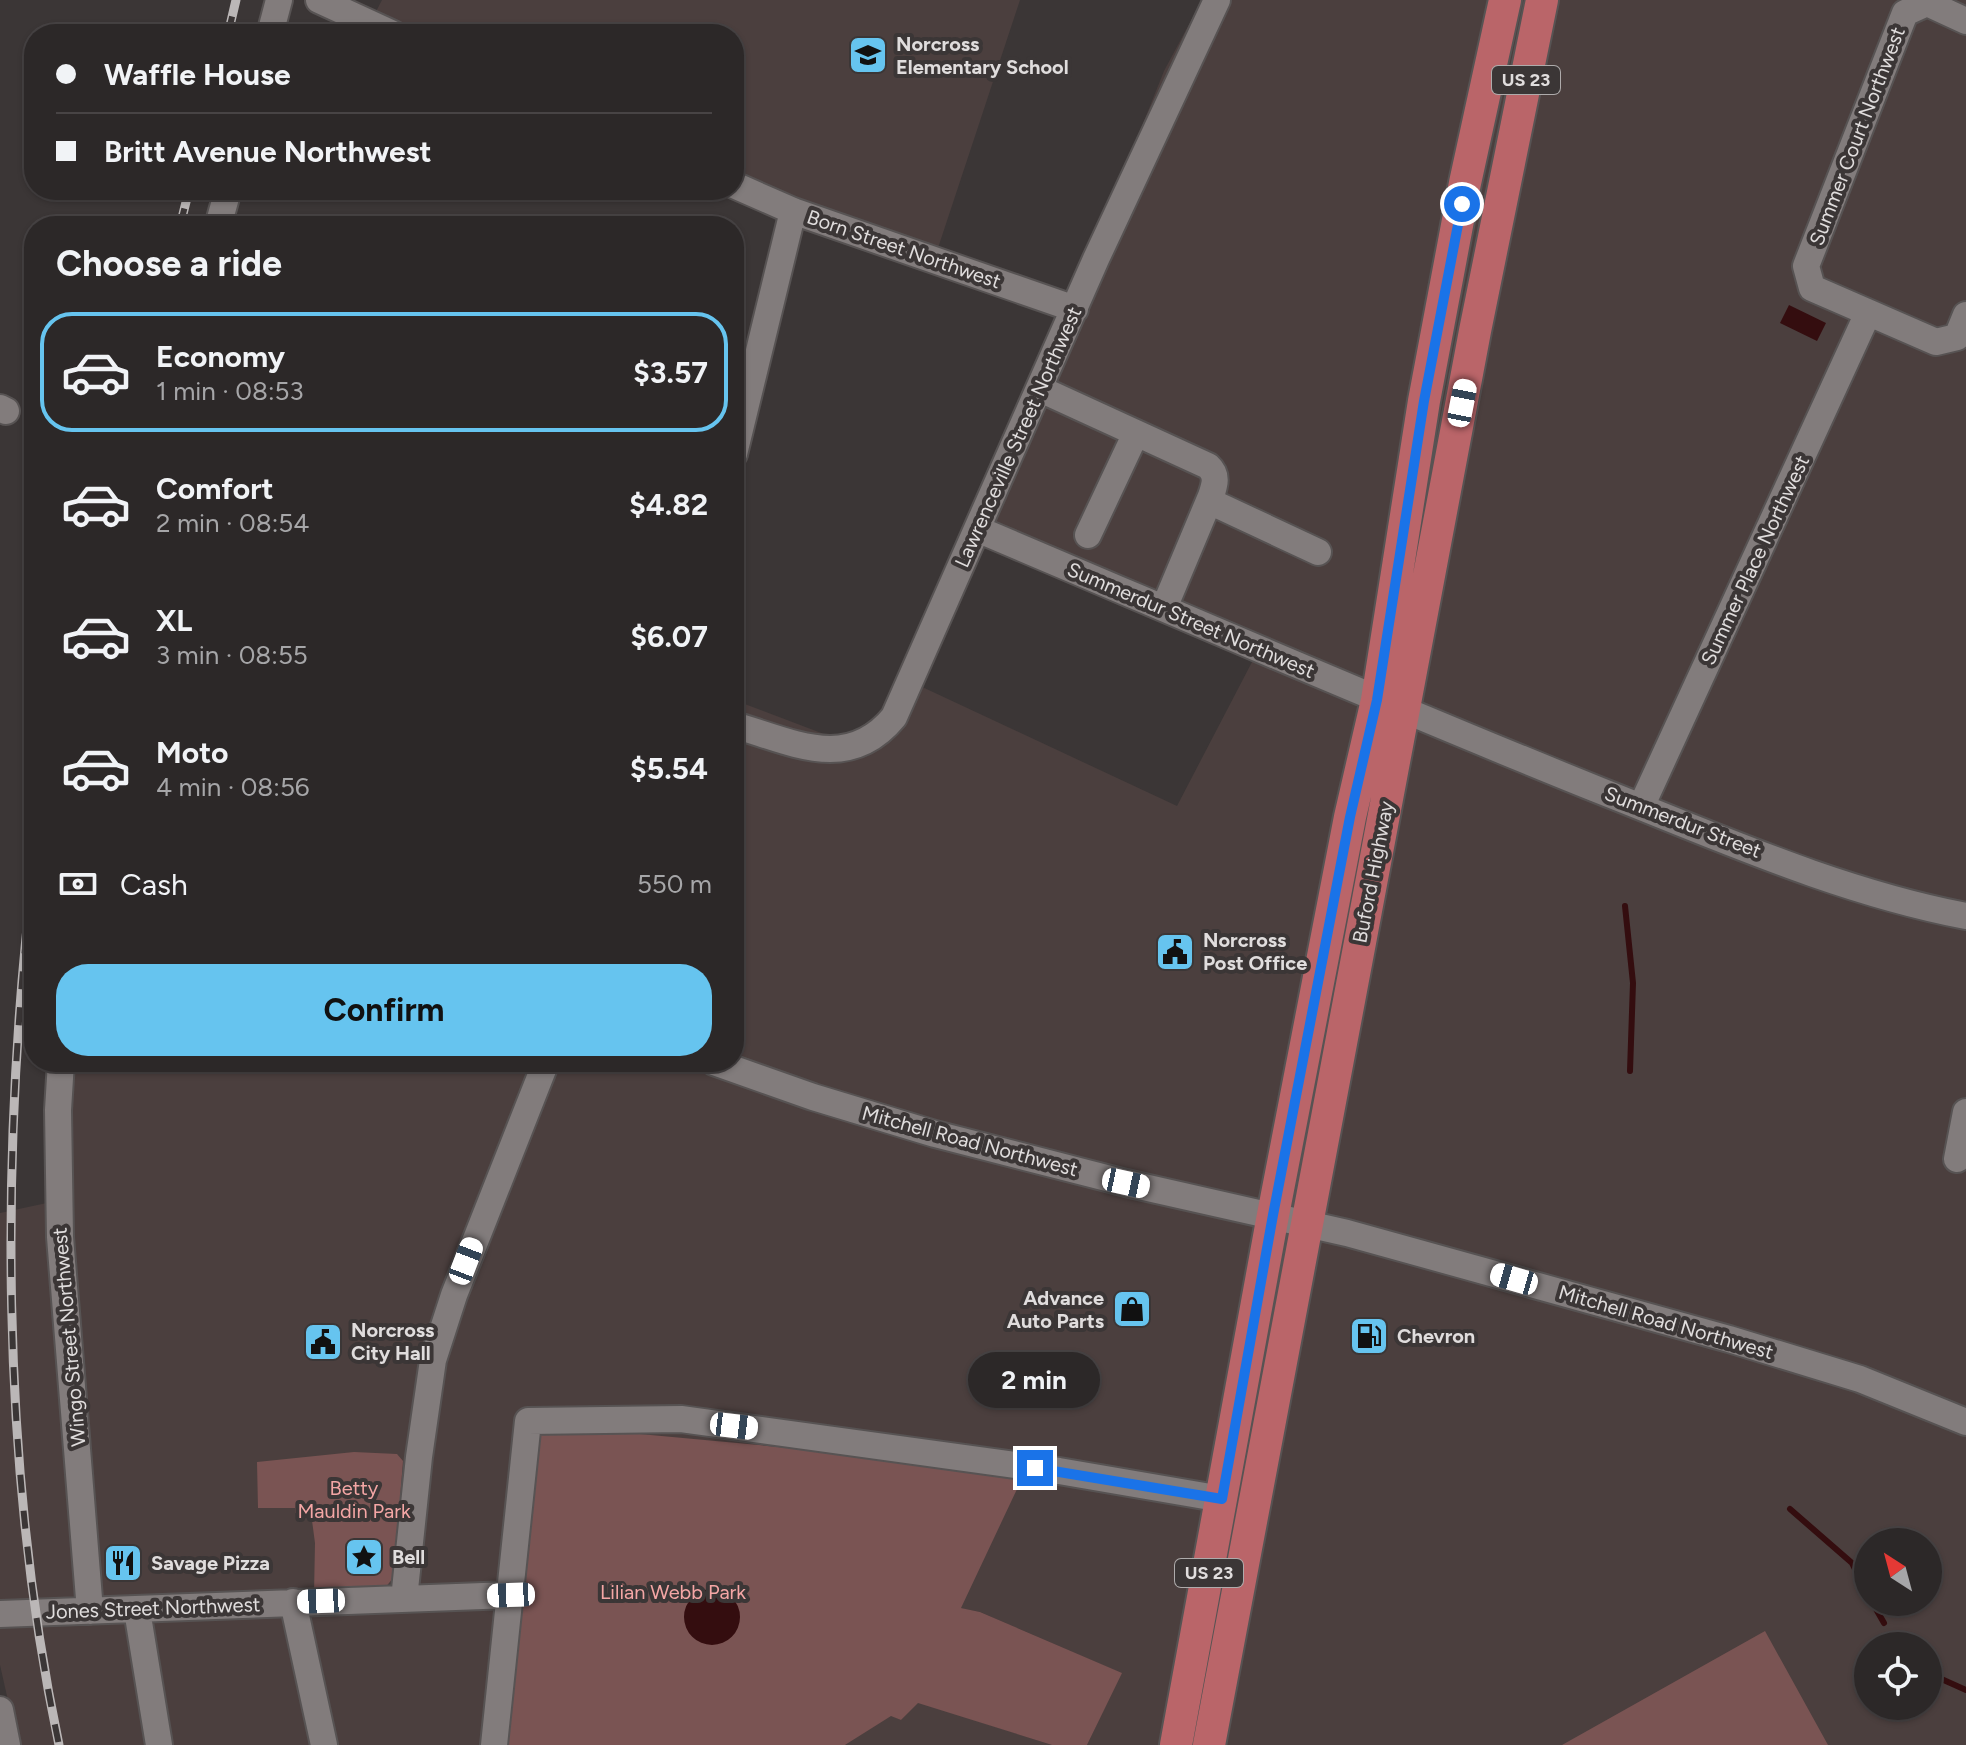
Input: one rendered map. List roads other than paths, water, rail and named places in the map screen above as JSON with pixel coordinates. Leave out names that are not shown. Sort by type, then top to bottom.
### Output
[{"type":"main road","name":"Buford Highway","points":[[1176,1745],[1350,817],[1391,706],[1424,401],[1465,183],[1505,0]]},
{"type":"main road","name":"Buford Highway","points":[[1209,1745],[1249,1544],[1306,1224],[1391,706],[1542,0]]},
{"type":"main road","points":[[1491,68],[1526,75]]},
{"type":"street","points":[[273,24],[279,0]]},
{"type":"street","points":[[319,0],[371,24]]},
{"type":"street","name":"Lawrenceville Street Northwest","points":[[744,728],[829,750],[848,749],[883,730],[901,704],[1075,309],[1217,0]]},
{"type":"street","name":"Summer Court Northwest","points":[[1966,21],[1927,3],[1905,13],[1806,266],[1812,288],[1936,342],[1957,337],[1966,315]]},
{"type":"street","name":"Born Street Northwest","points":[[744,189],[793,211],[1075,309]]},
{"type":"street","points":[[744,413],[793,211]]},
{"type":"street","name":"Summer Place Northwest","points":[[1641,807],[1868,313]]},
{"type":"street","points":[[1040,389],[1213,471],[1215,483],[1209,501],[1164,608]]},
{"type":"street","points":[[1088,535],[1136,433]]},
{"type":"street","points":[[1209,501],[1318,552]]},
{"type":"street","name":"Summerdur Street Northwest","points":[[977,529],[1391,706]]},
{"type":"street","name":"Summerdur Street","points":[[1391,706],[1641,807],[1841,883],[1920,908],[1966,916]]},
{"type":"street","name":"Wingo Street Northwest","points":[[60,1072],[60,1237],[90,1611]]},
{"type":"street","points":[[404,1599],[433,1360],[462,1272],[542,1072]]},
{"type":"street","name":"Mitchell Road Northwest","points":[[742,1072],[935,1134],[1126,1183],[1347,1233],[1729,1339],[1860,1379],[1966,1422]]},
{"type":"street","points":[[1957,1159],[1966,1112]]},
{"type":"street","points":[[494,1745],[528,1421],[681,1419],[1059,1471],[1222,1499]]},
{"type":"street","name":"Jones Street Northwest","points":[[0,1614],[511,1595]]},
{"type":"street","points":[[293,1602],[324,1745]]},
{"type":"street","points":[[137,1610],[159,1745]]},
{"type":"street","points":[[0,1710],[7,1745]]},
{"type":"waterway","points":[[1625,906],[1633,983],[1630,1071]]},
{"type":"waterway","points":[[1790,1509],[1854,1567]]},
{"type":"waterway","points":[[1880,1616],[1884,1623]]},
{"type":"waterway","points":[[1942,1679],[1966,1690]]},
{"type":"railway","points":[[230,24],[236,0]]},
{"type":"railway","points":[[182,216],[186,200]]},
{"type":"railway","points":[[24,962],[11,1193],[16,1418],[25,1529],[59,1745]]},
{"type":"place","name":"Norcross Elementary School","points":[[868,55]]},
{"type":"place","name":"Norcross Post Office","points":[[1175,952]]},
{"type":"place","name":"Advance Auto Parts","points":[[1132,1309]]},
{"type":"place","name":"Chevron","points":[[1369,1336]]},
{"type":"place","name":"Norcross City Hall","points":[[323,1342]]},
{"type":"place","name":"Bell","points":[[364,1557]]},
{"type":"place","name":"Savage Pizza","points":[[123,1563]]},
{"type":"park label","name":"Betty Mauldin Park","points":[[354,1500]]},
{"type":"park label","name":"Lilian Webb Park","points":[[673,1592]]}]
